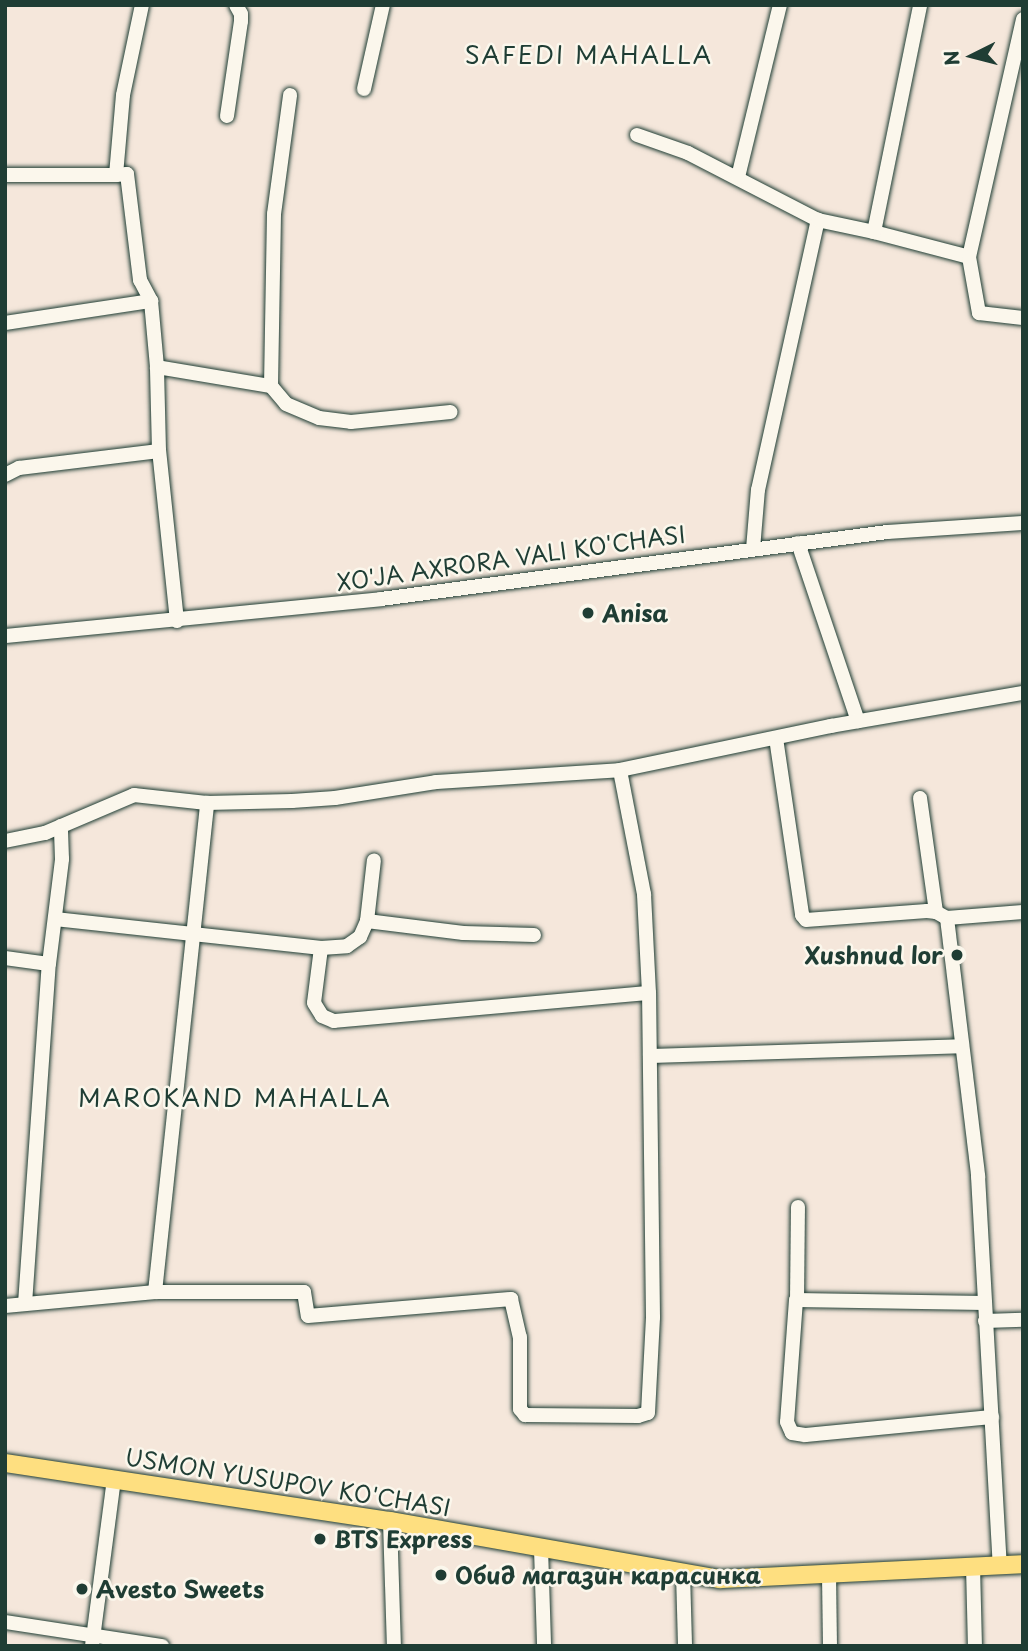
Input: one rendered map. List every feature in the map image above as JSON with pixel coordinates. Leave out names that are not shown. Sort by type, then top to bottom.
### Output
[{"type":"main road","name":"USMON YUSUPOV KO'CHASI","points":[[5,1462],[390,1521],[720,1579],[1023,1564]]},
{"type":"street","points":[[116,175],[123,95],[142,5]]},
{"type":"street","points":[[227,116],[242,14],[236,5]]},
{"type":"street","points":[[364,89],[383,5]]},
{"type":"street","points":[[738,177],[780,5]]},
{"type":"street","points":[[874,232],[920,5]]},
{"type":"street","points":[[1023,19],[969,257],[979,313],[1023,318]]},
{"type":"street","points":[[271,386],[274,214],[289,95]]},
{"type":"street","points":[[637,135],[688,153],[818,220],[969,257]]},
{"type":"street","points":[[5,175],[127,174],[140,280],[151,301],[157,367],[159,451],[177,621]]},
{"type":"street","points":[[753,549],[758,489],[818,220]]},
{"type":"street","points":[[5,323],[151,301]]},
{"type":"street","points":[[157,367],[271,386],[286,404],[319,418],[351,422],[451,412]]},
{"type":"street","points":[[5,475],[19,468],[159,451]]},
{"type":"street","name":"XO'JA AXRORA VALI KO'CHASI","points":[[5,636],[381,599],[887,532],[1023,523]]},
{"type":"street","points":[[798,543],[858,721]]},
{"type":"street","points":[[5,841],[45,833],[134,795],[207,803],[335,798],[436,782],[620,769],[858,721],[1023,693]]},
{"type":"street","points":[[776,738],[802,915],[806,920],[1023,912]]},
{"type":"street","points":[[5,1306],[155,1292],[304,1292],[308,1316],[511,1298],[520,1337],[520,1409],[525,1415],[638,1416],[648,1413],[653,1317],[649,993],[644,894],[620,769]]},
{"type":"street","points":[[920,798],[962,1046],[978,1176],[1000,1565]]},
{"type":"street","points":[[155,1292],[207,803]]},
{"type":"street","points":[[25,1304],[50,964],[62,859],[61,826]]},
{"type":"street","points":[[55,919],[321,948],[347,946],[360,937],[367,921],[374,860]]},
{"type":"street","points":[[367,921],[463,933],[534,935]]},
{"type":"street","points":[[321,948],[314,1003],[322,1016],[334,1021],[649,993]]},
{"type":"street","points":[[5,958],[50,964]]},
{"type":"street","points":[[650,1056],[962,1046]]},
{"type":"street","points":[[797,1207],[797,1300],[787,1422],[792,1433],[805,1435],[992,1417]]},
{"type":"street","points":[[797,1300],[984,1303]]},
{"type":"street","points":[[985,1321],[1023,1320]]},
{"type":"street","points":[[92,1640],[114,1479]]},
{"type":"street","points":[[390,1521],[394,1646]]},
{"type":"street","points":[[541,1548],[544,1646]]},
{"type":"street","points":[[974,1566],[975,1646]]},
{"type":"street","points":[[683,1573],[685,1646]]},
{"type":"street","points":[[830,1575],[831,1646]]},
{"type":"street","points":[[5,1622],[92,1640],[162,1646]]},
{"type":"place","name":"Anisa","points":[[588,613]]},
{"type":"place","name":"Xushnud lor","points":[[957,955]]},
{"type":"place","name":"BTS Express","points":[[320,1539]]},
{"type":"place","name":"Обид магазин карасинка","points":[[441,1575]]},
{"type":"place","name":"Avesto Sweets","points":[[82,1589]]},
{"type":"district","name":"SAFEDI MAHALLA","points":[[589,55]]},
{"type":"district","name":"MAROKAND MAHALLA","points":[[235,1098]]}]
